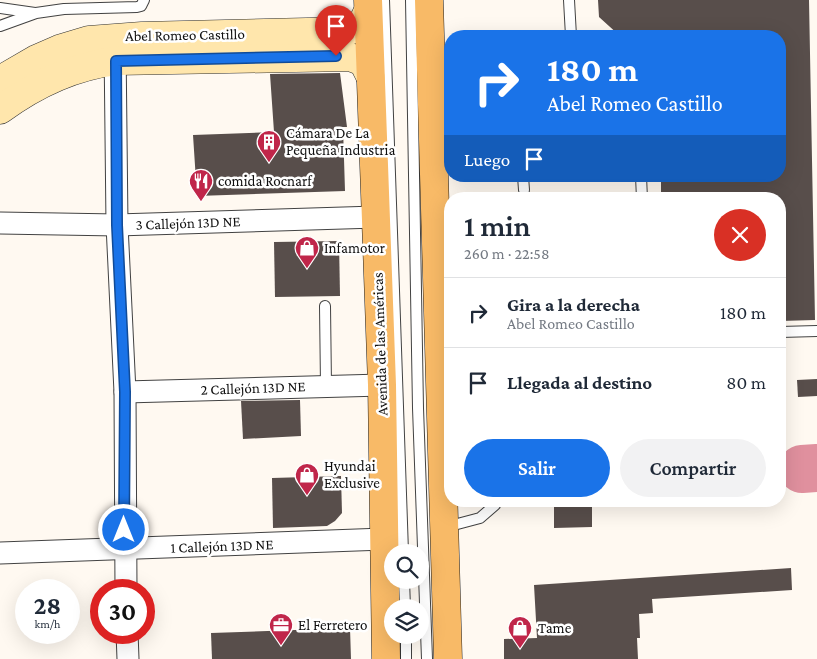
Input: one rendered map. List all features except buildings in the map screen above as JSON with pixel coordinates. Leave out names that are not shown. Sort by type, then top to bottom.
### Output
[{"type":"main road","points":[[429,0],[444,399]]},
{"type":"main road","name":"Avenida de las Américas","points":[[373,4],[371,78],[382,385],[393,544]]},
{"type":"main road","points":[[445,507],[448,659]]},
{"type":"main road","name":"Avenida de las Américas","points":[[386,659],[390,589]]},
{"type":"street","name":"Abel Romeo Castillo","points":[[0,110],[53,78],[98,63],[115,49],[348,31],[361,25],[373,4]]},
{"type":"street","name":"Abel Romeo Castillo","points":[[0,80],[36,59],[59,49],[89,40],[115,49],[350,57],[363,62],[371,78]]},
{"type":"street","points":[[115,49],[117,225],[125,392],[125,579]]},
{"type":"street","name":"3 Callejón 13D NE","points":[[0,223],[117,225],[376,217]]},
{"type":"street","name":"2 Callejón 13D NE","points":[[125,392],[382,385]]},
{"type":"street","name":"1 Callejón 13D NE","points":[[0,554],[384,546]]},
{"type":"street","points":[[127,644],[128,659]]},
{"type":"lane","points":[[0,26],[36,13],[64,9],[137,8],[141,6],[144,0]]},
{"type":"lane","points":[[411,0],[418,408],[427,659]]},
{"type":"lane","points":[[569,0],[571,30]]},
{"type":"lane","name":"Avenida de las Américas","points":[[373,4],[393,544]]},
{"type":"lane","points":[[0,8],[36,13]]},
{"type":"lane","points":[[524,182],[524,190]]},
{"type":"lane","points":[[325,306],[326,386]]},
{"type":"lane","points":[[786,332],[817,331]]},
{"type":"lane","points":[[444,528],[480,518],[493,507]]},
{"type":"lane","points":[[406,644],[406,659]]},
{"type":"taxiway","points":[[802,469],[817,468]]},
{"type":"place","name":"Cámara De La Pequeña Industria","points":[[269,163]]},
{"type":"place","name":"comida Rocnarf","points":[[201,202]]},
{"type":"place","name":"Infamotor","points":[[307,269]]},
{"type":"place","name":"Hyundai Exclusive","points":[[307,496]]},
{"type":"place","name":"El Ferretero","points":[[281,646]]},
{"type":"place","name":"Tame","points":[[520,649]]},
{"type":"route","points":[[124,530],[125,392],[117,225],[116,61],[336,56]]}]
